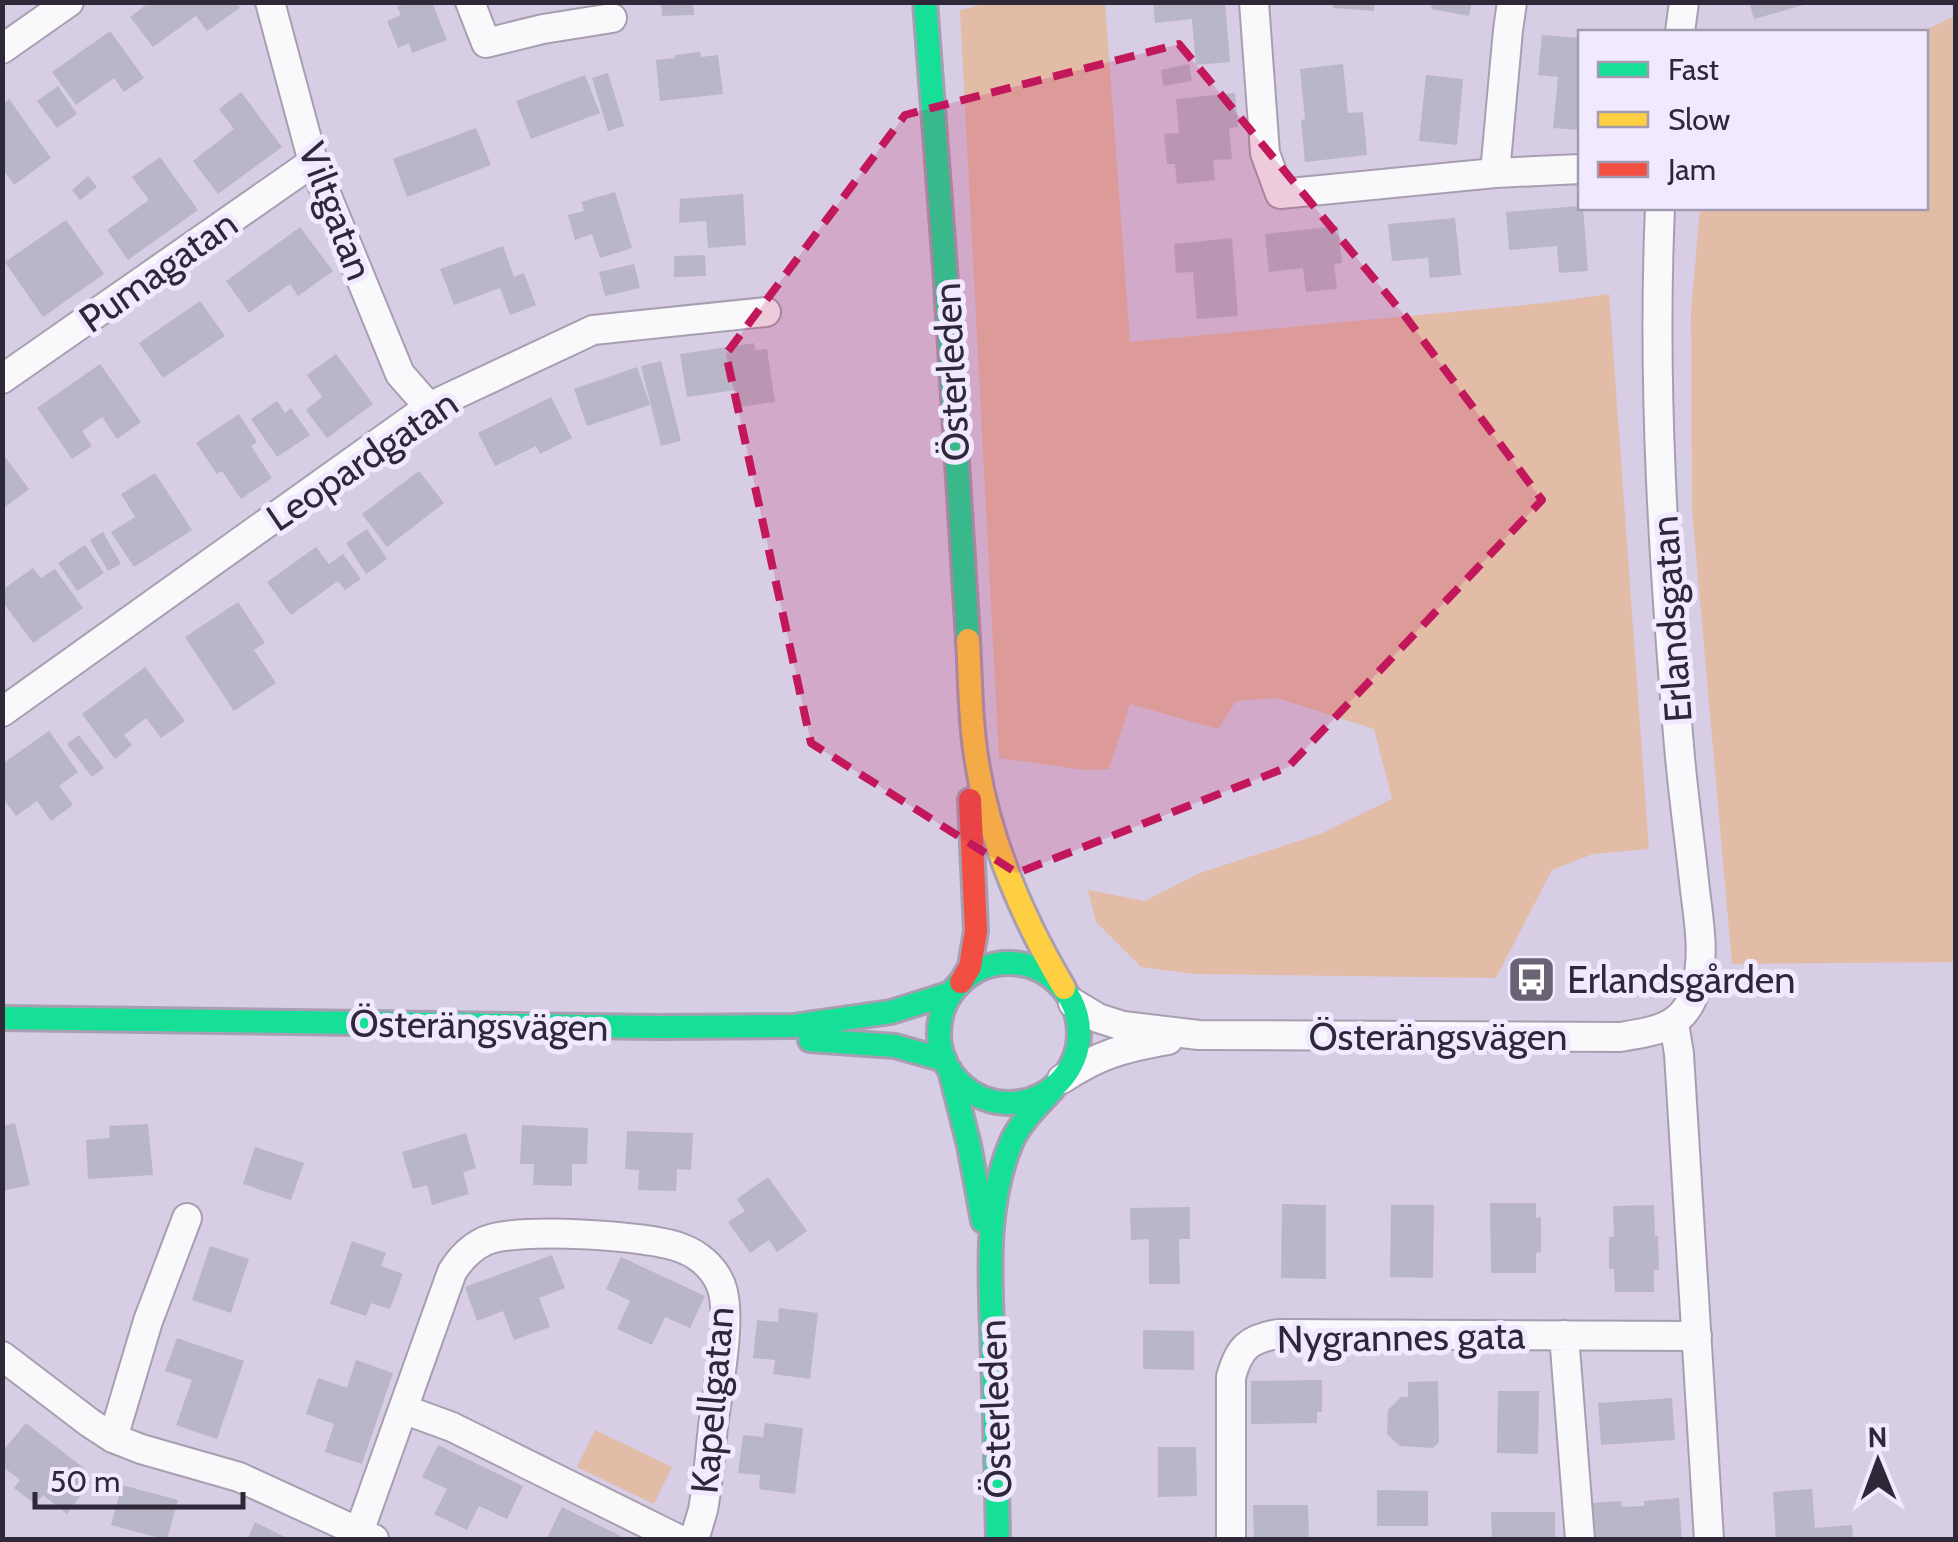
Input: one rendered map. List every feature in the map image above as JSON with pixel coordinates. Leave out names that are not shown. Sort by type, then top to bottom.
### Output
[{"type":"main road","name":"Österleden","points":[[924,2],[945,267],[974,742],[970,837],[976,931],[970,967],[942,1012],[939,1032],[970,1145],[991,1278]]},
{"type":"main road","name":"Österleden","points":[[974,742],[1003,867],[1040,948],[1077,1014],[1080,1037],[1074,1060],[1058,1084],[1020,1126],[1005,1158],[995,1213],[991,1278],[998,1540]]},
{"type":"main road","points":[[956,988],[982,968],[1007,963],[1044,972],[1068,996]]},
{"type":"main road","name":"Österängsvägen","points":[[2,1018],[793,1026],[890,1012],[956,988]]},
{"type":"main road","name":"Österängsvägen","points":[[2,1032],[792,1040],[892,1044],[921,1050],[947,1065]]},
{"type":"main road","points":[[947,1065],[971,1092],[990,1101],[1029,1100],[1058,1084]]},
{"type":"street","points":[[2,49],[69,2]]},
{"type":"street","name":"Viltgatan","points":[[270,2],[313,162],[400,374],[428,407]]},
{"type":"street","points":[[470,2],[486,43],[612,18]]},
{"type":"street","points":[[1254,2],[1265,152],[1280,194],[1578,169]]},
{"type":"street","points":[[1496,173],[1512,2]]},
{"type":"street","points":[[1680,30],[1684,2]]},
{"type":"street","name":"Pumagatan","points":[[2,379],[313,162]]},
{"type":"street","name":"Erlandsgatan","points":[[1660,210],[1656,287],[1660,456],[1679,748],[1702,944],[1697,987],[1687,1010],[1674,1023]]},
{"type":"street","name":"Leopardgatan","points":[[2,712],[428,407],[593,330],[766,312]]},
{"type":"street","name":"Österängsvägen","points":[[1068,996],[1098,1018],[1123,1026],[1199,1035],[1620,1037],[1654,1032],[1674,1023]]},
{"type":"street","points":[[1674,1023],[1686,1157],[1708,1540]]},
{"type":"street","name":"Österängsvägen","points":[[1058,1084],[1090,1061],[1114,1050],[1199,1035]]},
{"type":"street","points":[[113,1438],[148,1321],[187,1218]]},
{"type":"street","name":"Kapellgatan","points":[[2,1356],[113,1438],[240,1477],[367,1536],[403,1409],[452,1272],[460,1260],[484,1242],[518,1234],[658,1241],[682,1248],[712,1269],[724,1298],[710,1450],[694,1540]]},
{"type":"street","name":"Nygrannes gata","points":[[1564,1334],[1580,1540]]},
{"type":"street","name":"Nygrannes gata","points":[[1231,1540],[1231,1377],[1237,1356],[1262,1337],[1697,1336]]},
{"type":"street","name":"Kapellgatan","points":[[403,1409],[452,1427],[680,1540]]},
{"type":"highlighted area","points":[[1179,44],[1405,316],[1542,500],[1288,767],[1017,873],[811,743],[726,354],[905,115]]},
{"type":"shaded area","points":[[994,2],[1105,3],[1130,342],[1609,294],[1649,849],[1593,854],[1552,870],[1496,978],[1195,974],[1141,967],[1096,922],[1088,890],[1145,901],[1200,873],[1320,834],[1392,799],[1374,729],[1277,698],[1236,701],[1218,729],[1130,704],[1109,769],[1085,770],[999,758],[960,10]]},
{"type":"shaded area","points":[[1955,16],[1955,962],[1732,964],[1692,510],[1691,312],[1700,210],[1928,210],[1925,30]]},
{"type":"shaded area","points":[[595,1430],[672,1467],[654,1504],[577,1467]]},
{"type":"building","points":[[150,2],[236,2],[240,8],[207,31],[196,16],[153,47],[130,17]]},
{"type":"building","points":[[408,2],[432,2],[447,40],[412,53],[409,43],[398,48],[387,21],[401,15],[397,7]]},
{"type":"building","points":[[661,2],[693,2],[694,15],[662,16]]},
{"type":"building","points":[[1153,2],[1225,2],[1230,62],[1196,65],[1192,19],[1155,23]]},
{"type":"building","points":[[1333,2],[1375,2],[1374,11],[1333,8]]},
{"type":"building","points":[[1432,2],[1472,2],[1469,16],[1431,9]]},
{"type":"building","points":[[1749,2],[1807,2],[1807,4],[1754,19]]},
{"type":"building","points":[[110,31],[144,78],[124,92],[114,78],[76,105],[52,72]]},
{"type":"building","points":[[1542,35],[1578,38],[1578,130],[1553,128],[1558,77],[1538,75]]},
{"type":"building","points":[[700,52],[701,57],[718,55],[723,94],[660,101],[656,60]]},
{"type":"building","points":[[1189,64],[1192,81],[1163,86],[1161,70]]},
{"type":"building","points":[[1343,64],[1348,113],[1363,112],[1367,155],[1305,162],[1300,69]]},
{"type":"building","points":[[608,73],[624,126],[608,131],[592,78]]},
{"type":"building","points":[[585,75],[600,113],[531,139],[516,101]]},
{"type":"building","points":[[1426,75],[1463,79],[1457,145],[1419,141]]},
{"type":"building","points":[[58,86],[77,114],[57,128],[37,101]]},
{"type":"building","points":[[241,92],[282,147],[218,194],[193,161],[234,129],[219,109]]},
{"type":"building","points":[[1235,93],[1238,127],[1229,128],[1232,159],[1213,160],[1215,180],[1177,184],[1175,164],[1167,164],[1164,134],[1179,133],[1176,99]]},
{"type":"building","points":[[9,99],[51,158],[14,185],[2,168],[2,104]]},
{"type":"building","points":[[476,128],[491,165],[407,197],[393,159]]},
{"type":"building","points":[[160,157],[198,210],[128,260],[107,230],[149,200],[132,177]]},
{"type":"building","points":[[88,176],[97,187],[80,200],[72,190]]},
{"type":"building","points":[[615,192],[632,248],[600,258],[592,234],[575,240],[568,215],[584,211],[581,202]]},
{"type":"building","points":[[743,194],[746,245],[708,248],[706,221],[679,223],[680,199]]},
{"type":"building","points":[[1578,206],[1578,210],[1583,210],[1588,271],[1559,273],[1557,246],[1509,250],[1506,212]]},
{"type":"building","points":[[1455,218],[1461,275],[1430,278],[1428,258],[1392,261],[1388,224]]},
{"type":"building","points":[[66,220],[104,274],[43,317],[5,262]]},
{"type":"building","points":[[1338,226],[1342,263],[1334,264],[1337,289],[1306,292],[1303,268],[1269,272],[1265,234]]},
{"type":"building","points":[[300,227],[333,271],[298,296],[290,284],[249,313],[226,281]]},
{"type":"building","points":[[1232,238],[1238,316],[1197,319],[1193,272],[1176,273],[1174,244]]},
{"type":"building","points":[[503,246],[514,277],[524,273],[536,305],[510,315],[500,288],[454,305],[440,269]]},
{"type":"building","points":[[705,255],[706,276],[674,277],[674,256]]},
{"type":"building","points":[[634,264],[640,288],[605,296],[599,272]]},
{"type":"building","points":[[200,301],[225,336],[163,378],[139,343]]},
{"type":"building","points":[[754,343],[755,350],[767,349],[775,402],[739,407],[736,390],[687,397],[680,354]]},
{"type":"building","points":[[336,354],[373,404],[327,438],[306,410],[322,397],[307,375]]},
{"type":"building","points":[[661,361],[681,441],[661,446],[641,366]]},
{"type":"building","points":[[100,364],[141,422],[117,439],[102,417],[82,431],[92,446],[72,459],[37,408]]},
{"type":"building","points":[[637,367],[650,405],[587,426],[574,389]]},
{"type":"building","points":[[551,397],[572,438],[540,454],[536,446],[495,466],[478,433]]},
{"type":"building","points":[[277,401],[285,413],[291,408],[310,435],[277,457],[251,419]]},
{"type":"building","points":[[239,414],[257,442],[251,446],[272,478],[241,499],[222,471],[217,474],[196,443]]},
{"type":"building","points":[[2,453],[29,489],[5,507],[2,503]]},
{"type":"building","points":[[419,471],[444,503],[387,547],[362,514]]},
{"type":"building","points":[[155,473],[192,530],[134,567],[111,532],[135,517],[121,494]]},
{"type":"building","points":[[367,529],[387,559],[366,574],[346,543]]},
{"type":"building","points":[[103,532],[121,564],[108,571],[90,540]]},
{"type":"building","points":[[85,545],[104,573],[77,591],[58,563]]},
{"type":"building","points":[[316,547],[329,564],[343,554],[361,579],[345,590],[338,581],[291,615],[267,582]]},
{"type":"building","points":[[33,568],[41,578],[55,569],[83,608],[33,643],[2,601],[2,590]]},
{"type":"building","points":[[238,602],[265,643],[254,650],[276,683],[234,711],[185,637]]},
{"type":"building","points":[[145,667],[185,721],[161,738],[146,718],[124,735],[132,745],[115,759],[82,714]]},
{"type":"building","points":[[49,731],[78,772],[59,786],[73,805],[51,821],[37,801],[16,816],[2,797],[2,764]]},
{"type":"building","points":[[79,735],[104,768],[92,777],[67,744]]},
{"type":"building","points":[[15,1123],[30,1185],[2,1191],[2,1126]]},
{"type":"building","points":[[148,1124],[153,1175],[88,1179],[86,1140],[110,1138],[109,1126]]},
{"type":"building","points":[[522,1125],[588,1128],[587,1164],[572,1164],[572,1186],[533,1185],[534,1164],[520,1164]]},
{"type":"building","points":[[627,1131],[693,1133],[691,1170],[677,1169],[676,1191],[638,1190],[639,1170],[625,1169]]},
{"type":"building","points":[[466,1133],[476,1168],[463,1172],[469,1194],[432,1205],[427,1185],[413,1189],[402,1152]]},
{"type":"building","points":[[255,1147],[304,1163],[291,1200],[243,1184]]},
{"type":"building","points":[[768,1177],[807,1231],[777,1252],[769,1240],[750,1253],[728,1222],[745,1211],[737,1199]]},
{"type":"building","points":[[1490,1203],[1536,1203],[1536,1218],[1541,1217],[1541,1252],[1536,1253],[1536,1273],[1491,1273]]},
{"type":"building","points":[[1282,1204],[1326,1205],[1326,1279],[1281,1278]]},
{"type":"building","points":[[1391,1205],[1434,1205],[1433,1278],[1390,1277]]},
{"type":"building","points":[[1654,1205],[1659,1270],[1654,1270],[1654,1292],[1615,1292],[1614,1269],[1609,1269],[1613,1206]]},
{"type":"building","points":[[1190,1207],[1190,1239],[1179,1239],[1180,1284],[1149,1284],[1149,1239],[1131,1240],[1130,1208]]},
{"type":"building","points":[[352,1241],[386,1253],[381,1266],[403,1274],[390,1309],[371,1303],[366,1316],[330,1304]]},
{"type":"building","points":[[210,1246],[249,1259],[231,1313],[192,1300]]},
{"type":"building","points":[[552,1255],[565,1288],[539,1298],[550,1327],[514,1340],[503,1311],[477,1321],[465,1287]]},
{"type":"building","points":[[621,1257],[705,1296],[690,1328],[665,1317],[652,1345],[617,1329],[630,1301],[606,1289]]},
{"type":"building","points":[[779,1308],[818,1313],[810,1379],[773,1374],[775,1360],[753,1358],[757,1320],[778,1322]]},
{"type":"building","points":[[1143,1330],[1194,1331],[1194,1370],[1143,1369]]},
{"type":"building","points":[[177,1338],[244,1361],[217,1439],[176,1425],[192,1380],[165,1371]]},
{"type":"building","points":[[356,1360],[393,1373],[362,1464],[325,1452],[334,1424],[306,1414],[318,1378],[347,1388]]},
{"type":"building","points":[[1322,1380],[1322,1412],[1317,1412],[1317,1423],[1251,1424],[1251,1381]]},
{"type":"building","points":[[1438,1381],[1439,1442],[1433,1448],[1400,1446],[1387,1434],[1388,1410],[1401,1397],[1408,1397],[1408,1382]]},
{"type":"building","points":[[1498,1391],[1539,1391],[1538,1454],[1497,1453]]},
{"type":"building","points":[[1672,1398],[1675,1440],[1601,1445],[1598,1403]]},
{"type":"building","points":[[26,1423],[85,1469],[81,1474],[91,1482],[67,1514],[43,1495],[35,1504],[14,1488],[20,1480],[2,1466],[2,1452]]},
{"type":"building","points":[[765,1423],[803,1428],[795,1494],[759,1489],[760,1475],[738,1473],[743,1435],[763,1437]]},
{"type":"building","points":[[438,1445],[523,1486],[507,1519],[479,1506],[467,1530],[434,1514],[447,1489],[422,1477]]},
{"type":"building","points":[[1158,1447],[1196,1447],[1197,1496],[1158,1497]]},
{"type":"building","points":[[122,1485],[178,1500],[167,1540],[111,1525]]},
{"type":"building","points":[[1812,1489],[1815,1528],[1852,1525],[1853,1540],[1776,1540],[1773,1492]]},
{"type":"building","points":[[1377,1490],[1428,1491],[1428,1526],[1377,1526]]},
{"type":"building","points":[[1679,1498],[1682,1540],[1592,1540],[1590,1503],[1621,1501],[1622,1507],[1644,1506],[1644,1501]]},
{"type":"building","points":[[1253,1505],[1308,1505],[1309,1540],[1254,1540]]},
{"type":"building","points":[[562,1507],[629,1540],[546,1540]]},
{"type":"building","points":[[1491,1512],[1555,1512],[1555,1540],[1492,1540]]},
{"type":"building","points":[[255,1522],[291,1540],[247,1540]]},
{"type":"traffic: fast","points":[[925,2],[968,640]]},
{"type":"traffic: fast","points":[[1009,963],[1036,968],[1059,983],[1074,1006],[1079,1033],[1074,1060],[1059,1083],[1036,1098],[1009,1103],[982,1098],[959,1083],[944,1060],[939,1033],[944,1006],[959,983],[982,968],[1009,963]]},
{"type":"traffic: fast","points":[[2,1018],[793,1026],[891,1012],[951,993]]},
{"type":"traffic: fast","points":[[810,1040],[895,1046],[945,1060]]},
{"type":"traffic: fast","points":[[950,1070],[983,1221]]},
{"type":"traffic: fast","points":[[998,1540],[990,1276],[992,1221],[1011,1143],[1024,1121],[1053,1089]]},
{"type":"traffic: slow","points":[[968,640],[974,741],[986,806],[1018,900],[1064,988]]},
{"type":"traffic: jam","points":[[961,982],[970,967],[976,931],[970,800]]},
{"type":"place","name":"Erlandsgården","points":[[1532,979]]}]
